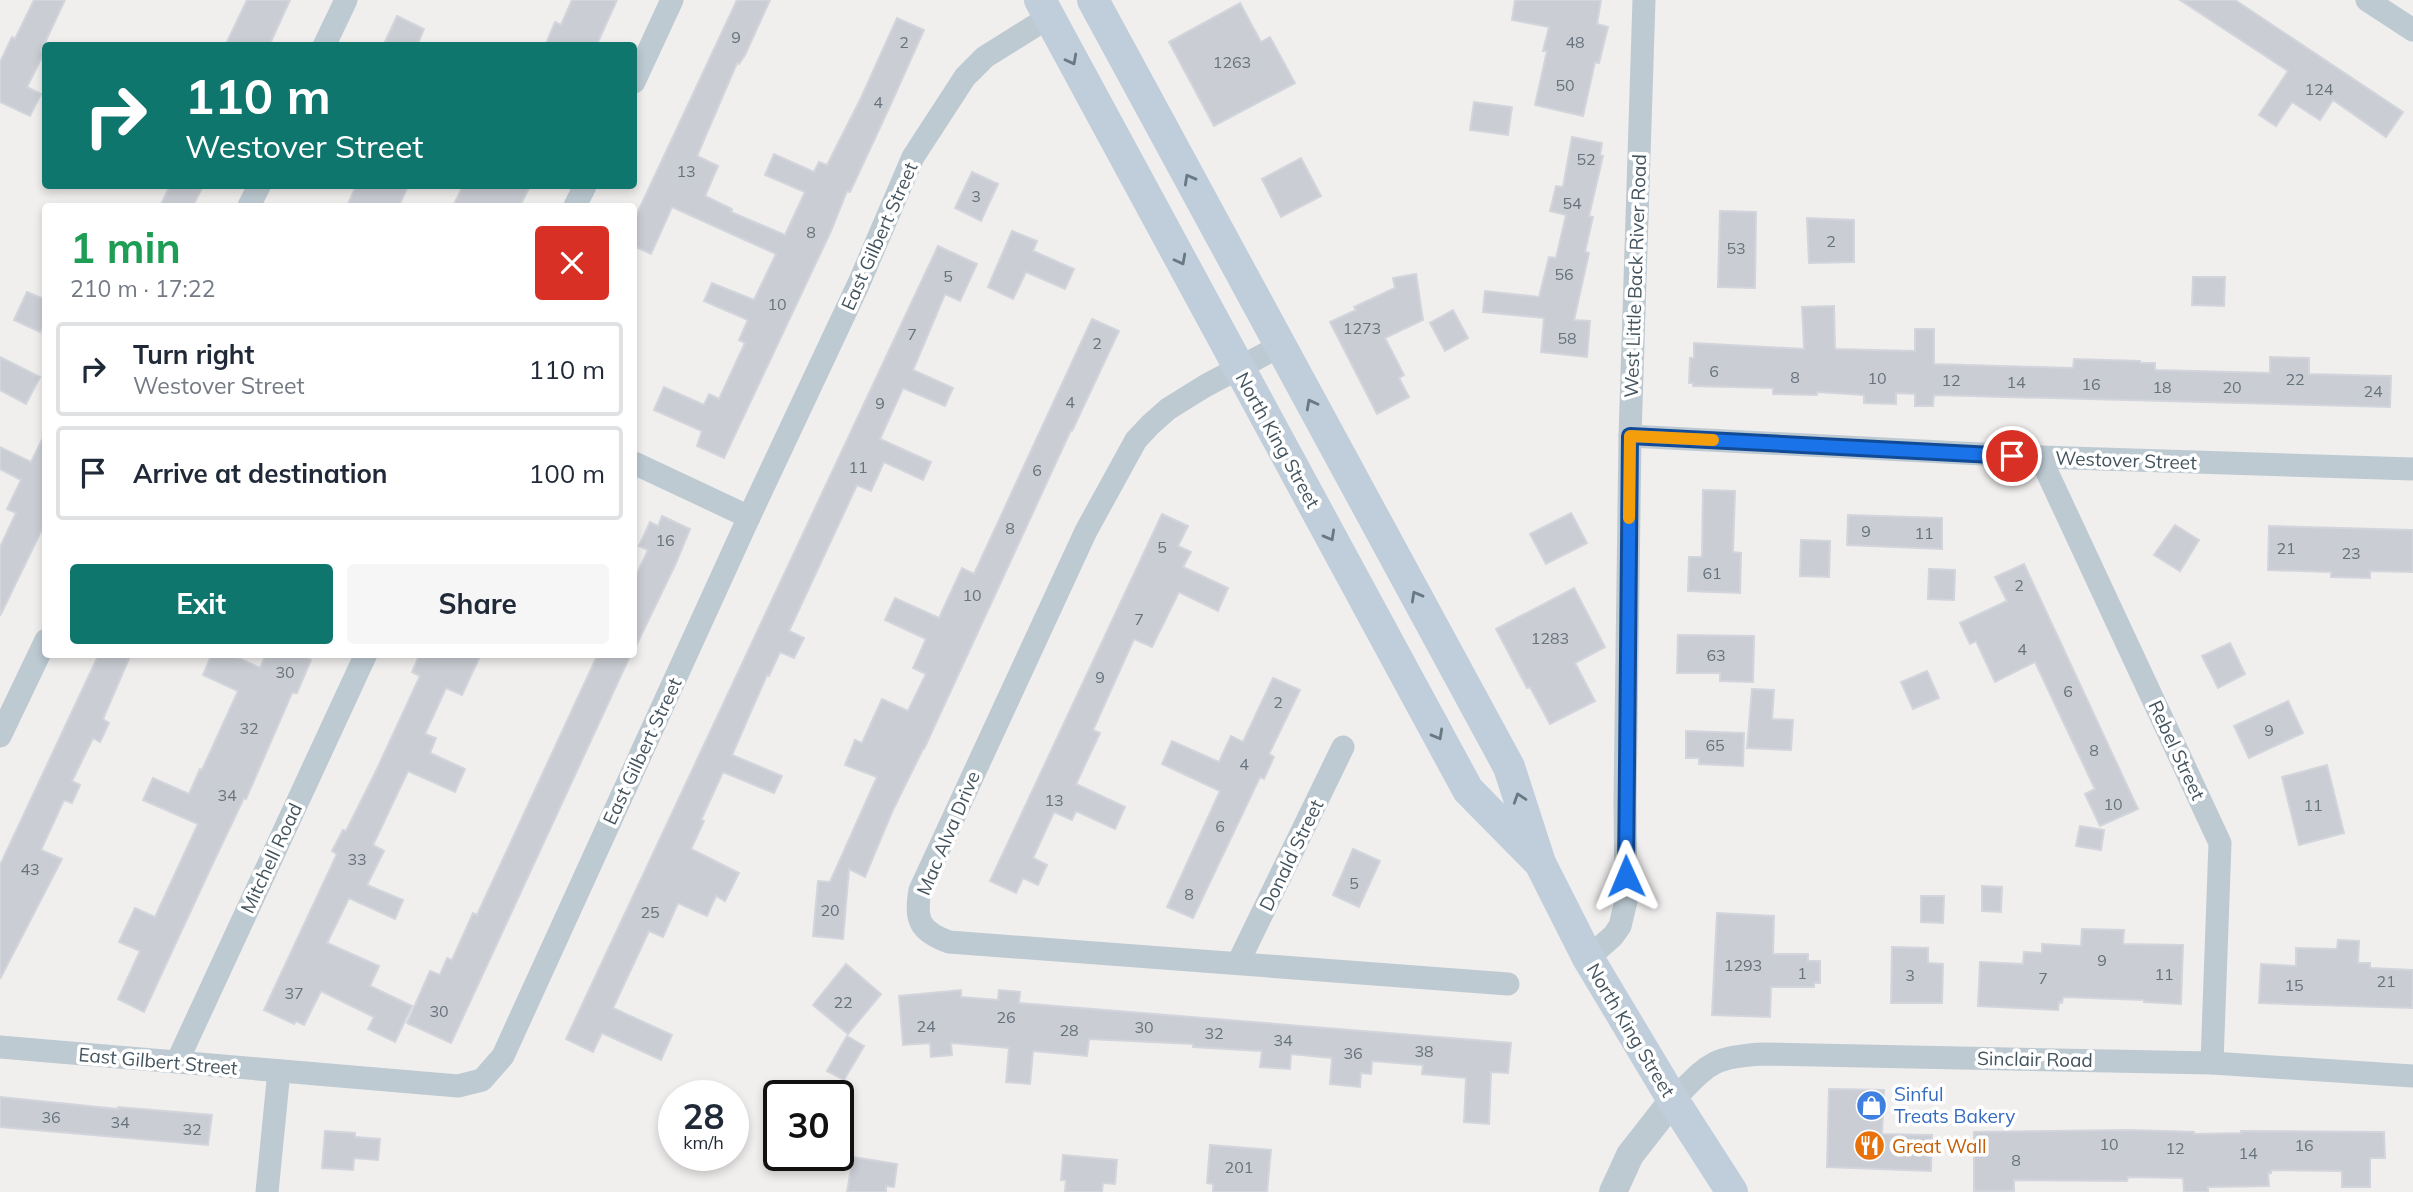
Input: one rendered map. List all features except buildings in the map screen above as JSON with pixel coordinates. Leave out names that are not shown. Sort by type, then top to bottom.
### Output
[{"type":"main road","name":"North King Street","points":[[1093,0],[1509,767],[1540,863],[1588,958],[1732,1192]]},
{"type":"main road","name":"North King Street","points":[[1045,9],[1468,790],[1540,863]]},
{"type":"street","points":[[326,42],[346,0]]},
{"type":"street","points":[[637,76],[672,0]]},
{"type":"street","name":"West Little Back River Road","points":[[1588,958],[1613,936],[1620,926],[1626,901],[1630,436],[1644,0]]},
{"type":"street","points":[[2367,0],[2413,30]]},
{"type":"street","name":"East Gilbert Street","points":[[0,1047],[458,1086],[482,1080],[503,1056],[749,517],[859,284],[913,157],[965,77],[985,57],[1045,9]]},
{"type":"street","name":"Mac Alva Drive","points":[[1280,346],[1191,394],[1159,417],[1136,440],[1086,531],[920,890],[917,909],[920,925],[932,936],[948,942],[1508,984]]},
{"type":"street","name":"Westover Street","points":[[1630,436],[2040,457],[2413,469]]},
{"type":"street","name":"Rebel Street","points":[[2040,457],[2220,843],[2213,1063]]},
{"type":"street","points":[[637,464],[749,517]]},
{"type":"street","points":[[0,736],[42,647]]},
{"type":"street","name":"Mitchell Road","points":[[177,1062],[364,658]]},
{"type":"street","name":"Donald Street","points":[[1238,963],[1343,747]]},
{"type":"street","name":"Sinclair Road","points":[[1673,1100],[1706,1067],[1717,1060],[1740,1055],[2213,1063],[2413,1076]]},
{"type":"street","points":[[267,1192],[279,1071]]},
{"type":"street","points":[[1613,1192],[1630,1155],[1673,1100]]},
{"type":"slow traffic","points":[[1629,518],[1630,436],[1713,440]]},
{"type":"place","name":"Sinful Treats Bakery","points":[[1871,1105]]},
{"type":"place","name":"Great Wall","points":[[1869,1146]]},
{"type":"route","points":[[1626,876],[1630,436],[2012,456]]}]
